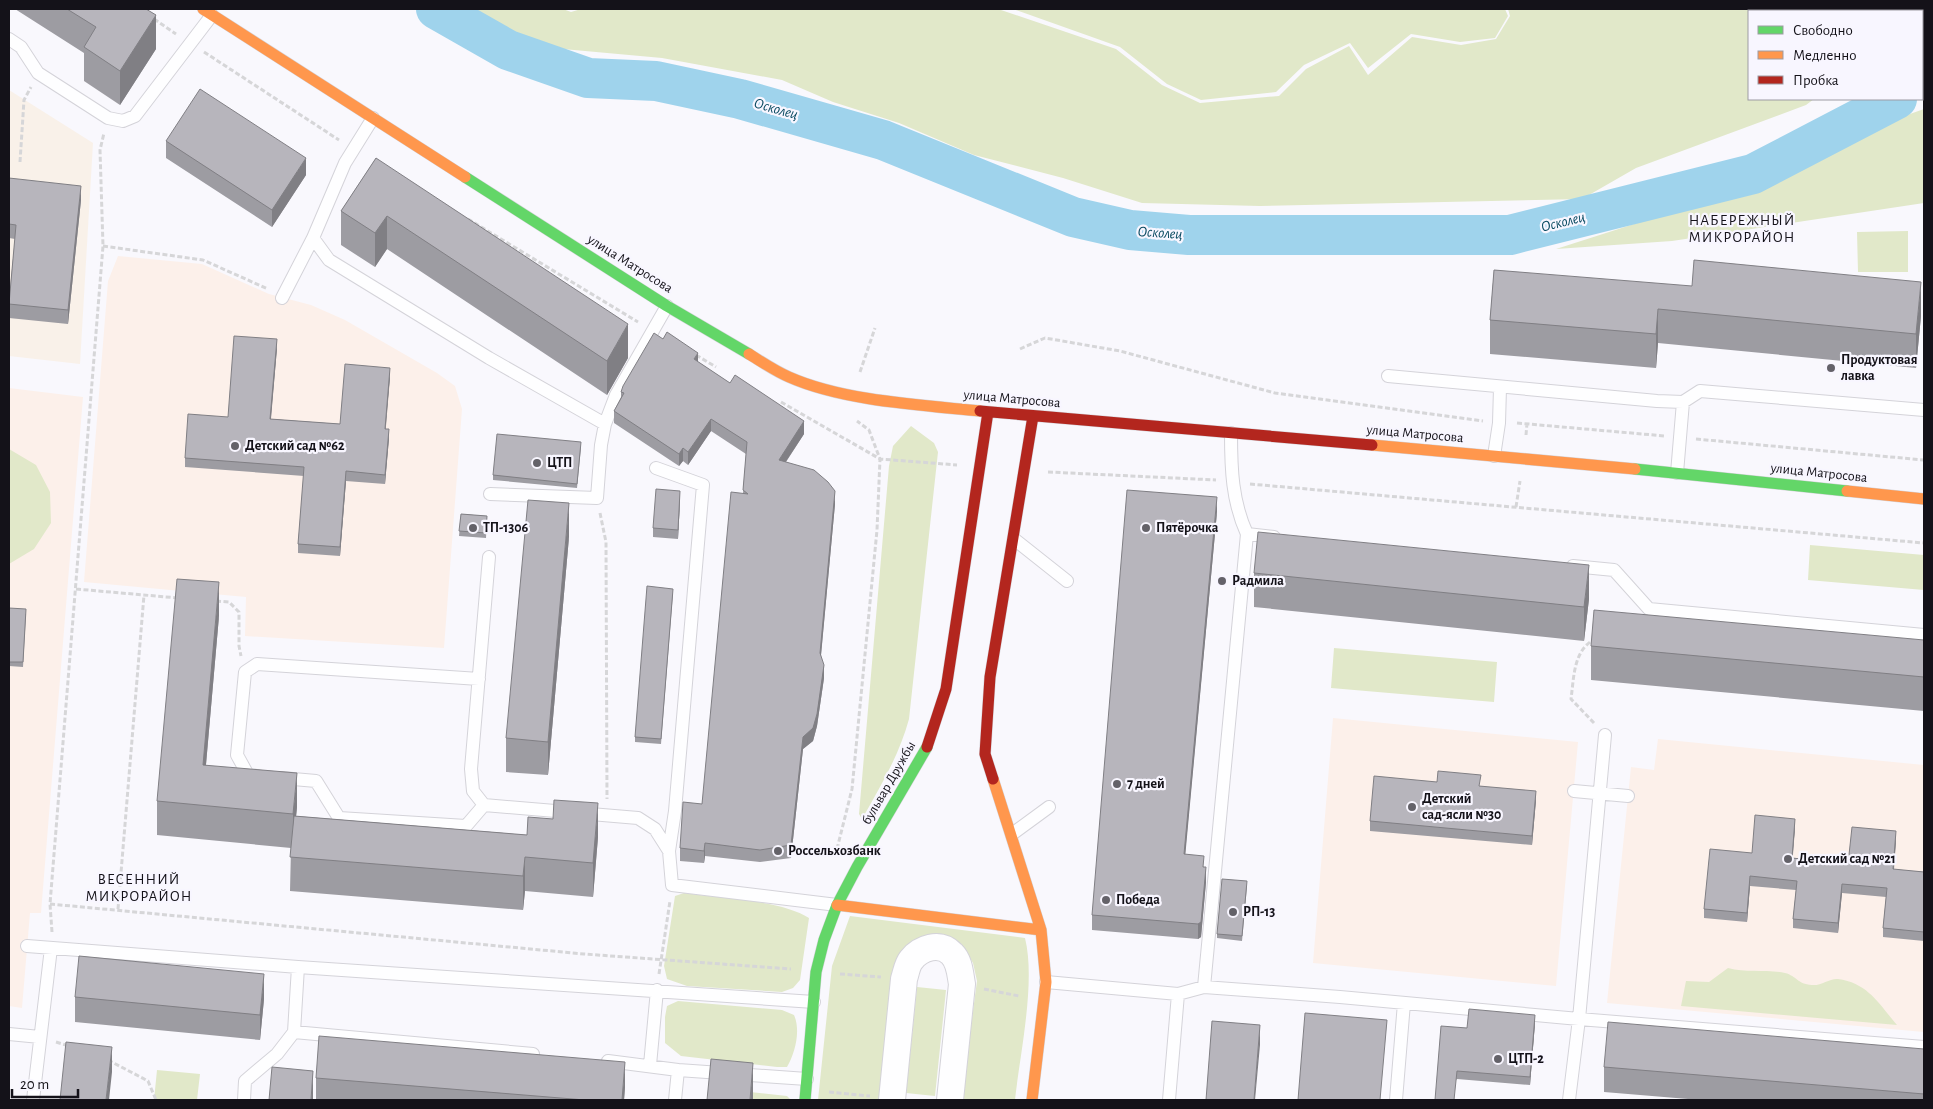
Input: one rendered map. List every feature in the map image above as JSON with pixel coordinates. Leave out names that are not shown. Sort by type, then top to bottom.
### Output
[{"type":"main road","name":"улица Матросова","points":[[208,12],[668,306],[789,377],[817,387],[894,403],[1677,473],[1924,499]]},
{"type":"main road","name":"бульвар Дружбы","points":[[806,1090],[816,972],[824,940],[837,905],[857,867],[926,751],[946,689],[988,412]]},
{"type":"main road","points":[[1032,1100],[1046,982],[1041,930],[985,754],[990,677],[1033,416]]},
{"type":"main road","points":[[837,905],[1041,930]]},
{"type":"street","points":[[892,1099],[904,979],[910,961],[920,950],[937,946],[952,954],[959,966],[962,984],[950,1100]]},
{"type":"lane","points":[[9,39],[20,47],[38,74],[108,118],[123,121],[134,116],[190,44],[208,12]]},
{"type":"lane","points":[[284,295],[313,238],[345,163],[373,118]]},
{"type":"lane","points":[[313,238],[329,260],[489,358],[605,424]]},
{"type":"lane","points":[[490,494],[598,498],[601,445],[605,424],[616,395],[668,306]]},
{"type":"lane","points":[[1388,376],[1500,388],[1682,402],[1700,391],[1924,410]]},
{"type":"lane","points":[[1494,456],[1499,423],[1500,388]]},
{"type":"lane","points":[[1677,473],[1682,402]]},
{"type":"lane","points":[[1204,987],[1247,534],[1238,514],[1231,481],[1231,432]]},
{"type":"lane","points":[[656,468],[703,485],[675,811],[669,851],[672,885],[837,905]]},
{"type":"lane","points":[[1247,534],[1287,538]]},
{"type":"lane","points":[[1014,538],[1067,582]]},
{"type":"lane","points":[[489,557],[471,768],[473,791],[484,805],[638,818],[655,829],[669,851]]},
{"type":"lane","points":[[1565,566],[1614,570],[1649,609],[1924,635]]},
{"type":"lane","points":[[478,679],[257,664],[245,672],[237,754],[248,775],[316,781],[340,818],[466,826],[484,805]]},
{"type":"lane","points":[[1569,1100],[1579,1019],[1604,735]]},
{"type":"lane","points":[[1574,791],[1628,796]]},
{"type":"lane","points":[[1012,834],[1049,807]]},
{"type":"lane","points":[[27,946],[298,967],[814,1002]]},
{"type":"lane","points":[[33,1100],[51,948]]},
{"type":"lane","points":[[244,1100],[245,1081],[277,1054],[294,1032],[298,967]]},
{"type":"lane","points":[[1046,982],[1178,994],[1204,987],[1924,1047]]},
{"type":"lane","points":[[650,1065],[657,990]]},
{"type":"lane","points":[[1169,1100],[1178,994]]},
{"type":"lane","points":[[1396,1100],[1404,1003]]},
{"type":"lane","points":[[294,1032],[541,1055]]},
{"type":"lane","points":[[9,1034],[40,1037]]},
{"type":"lane","points":[[591,1060],[650,1065],[806,1090]]},
{"type":"lane","points":[[675,1100],[678,1070]]},
{"type":"path","points":[[153,19],[354,150]]},
{"type":"path","points":[[20,162],[24,100],[38,74]]},
{"type":"path","points":[[51,948],[50,904],[103,246],[100,150],[108,118]]},
{"type":"path","points":[[465,217],[652,331]]},
{"type":"path","points":[[103,246],[203,260],[284,295]]},
{"type":"path","points":[[1020,349],[1045,338],[1120,351],[1274,393],[1499,423],[1527,423],[1924,460]]},
{"type":"path","points":[[694,354],[719,368]]},
{"type":"path","points":[[777,400],[880,459],[980,467]]},
{"type":"path","points":[[836,855],[852,789],[877,530],[880,459]]},
{"type":"path","points":[[1024,470],[1231,481],[1924,543]]},
{"type":"path","points":[[598,498],[606,542],[607,815]]},
{"type":"path","points":[[76,589],[182,598]]},
{"type":"path","points":[[118,909],[144,595]]},
{"type":"path","points":[[210,601],[229,602],[239,612],[239,646],[245,672]]},
{"type":"path","points":[[1598,637],[1589,642],[1575,663],[1571,699],[1604,735]]},
{"type":"path","points":[[657,990],[672,885]]},
{"type":"path","points":[[50,904],[574,954],[904,979]]},
{"type":"path","points":[[962,984],[1043,1001]]},
{"type":"path","points":[[40,1037],[75,1049]]},
{"type":"path","points":[[102,1058],[119,1064],[148,1081],[156,1100]]},
{"type":"path","points":[[806,1090],[892,1099]]},
{"type":"shaded area","points":[[9,90],[93,143],[80,364],[9,356]]},
{"type":"shaded area","points":[[118,256],[202,264],[269,294],[311,305],[345,320],[437,373],[455,386],[462,409],[444,648],[245,636],[246,597],[84,582],[108,281]]},
{"type":"shaded area","points":[[9,388],[83,397],[41,913],[30,913],[22,1008],[9,1006]]},
{"type":"shaded area","points":[[1333,718],[1578,742],[1556,986],[1313,963]]},
{"type":"shaded area","points":[[1658,739],[1924,765],[1924,1032],[1607,1003],[1631,767],[1654,770]]},
{"type":"green space","points":[[473,9],[563,9],[571,12],[581,9],[998,9],[1116,49],[1162,85],[1200,103],[1279,96],[1306,69],[1349,46],[1368,75],[1412,37],[1461,45],[1496,39],[1510,16],[1508,9],[1924,9],[1923,58],[1923,10],[1748,10],[1748,100],[1813,100],[1806,105],[1636,168],[1582,199],[1260,206],[1142,203],[1063,178],[974,155],[899,123],[833,102],[782,80],[662,58],[541,47]]},
{"type":"green space","points":[[1013,9],[1505,9],[1508,16],[1495,38],[1460,42],[1411,34],[1368,68],[1350,43],[1304,65],[1276,92],[1201,100],[1167,84],[1120,47]]},
{"type":"green space","points":[[1924,109],[1924,203],[1672,241],[1556,249],[1793,173],[1879,125]]},
{"type":"green space","points":[[1908,231],[1908,272],[1858,272],[1857,232]]},
{"type":"green space","points":[[911,426],[934,443],[938,452],[909,719],[894,758],[862,819],[859,814],[889,466],[893,446]]},
{"type":"green space","points":[[9,449],[36,465],[50,492],[51,523],[34,549],[9,564]]},
{"type":"green space","points":[[1810,545],[1924,555],[1924,590],[1808,580]]},
{"type":"green space","points":[[1334,648],[1497,662],[1494,702],[1331,688]]},
{"type":"green space","points":[[684,893],[767,903],[797,912],[809,918],[800,980],[793,988],[782,992],[687,986],[667,979],[664,966],[675,896]]},
{"type":"green space","points":[[850,916],[1025,938],[1029,975],[1028,996],[1015,1100],[961,1100],[977,981],[973,963],[962,945],[937,937],[913,940],[900,954],[880,1100],[818,1100],[832,966]]},
{"type":"green space","points":[[1728,968],[1785,973],[1800,982],[1812,985],[1835,979],[1848,981],[1872,996],[1897,1025],[1681,1006],[1686,981],[1709,982]]},
{"type":"green space","points":[[917,987],[946,990],[935,1096],[906,1093]]},
{"type":"green space","points":[[678,1001],[782,1010],[794,1015],[797,1035],[787,1067],[681,1056],[665,1043],[667,1006]]},
{"type":"green space","points":[[157,1070],[200,1074],[197,1100],[154,1100]]},
{"type":"green space","points":[[750,1092],[787,1096],[791,1100],[753,1100]]},
{"type":"building","points":[[67,9],[146,9],[156,15],[120,71],[84,47],[96,27]]},
{"type":"building","points":[[200,89],[306,158],[272,210],[166,141]]},
{"type":"building","points":[[376,158],[628,324],[607,361],[387,216],[375,233],[341,211]]},
{"type":"building","points":[[9,178],[81,186],[68,310],[9,304],[16,225],[9,224]]},
{"type":"building","points":[[1694,260],[1921,282],[1916,334],[1658,309],[1656,334],[1490,320],[1494,270],[1692,286]]},
{"type":"building","points":[[667,332],[698,353],[694,359],[730,383],[735,375],[804,421],[779,460],[814,470],[835,491],[820,653],[824,665],[817,714],[813,728],[803,737],[791,845],[760,850],[705,843],[704,851],[680,848],[683,802],[702,804],[731,492],[748,494],[743,490],[747,442],[711,419],[688,452],[683,448],[679,454],[614,411],[624,393],[621,392],[623,386],[654,333],[663,339]]},
{"type":"building","points":[[234,336],[277,339],[270,419],[340,424],[345,364],[390,368],[385,429],[389,429],[385,475],[346,471],[340,547],[298,544],[304,467],[185,458],[188,414],[228,417]]},
{"type":"building","name":"ЦТП","points":[[497,434],[581,442],[577,484],[493,475]]},
{"type":"building","points":[[656,489],[680,491],[678,530],[653,528]]},
{"type":"building","points":[[1127,490],[1217,497],[1184,854],[1204,856],[1203,867],[1206,867],[1201,922],[1198,924],[1092,915]]},
{"type":"building","points":[[528,500],[569,503],[548,742],[506,738]]},
{"type":"building","name":"ТП-1306","points":[[461,514],[487,516],[486,533],[459,531]]},
{"type":"building","points":[[1258,532],[1589,565],[1584,607],[1254,573]]},
{"type":"building","points":[[177,579],[219,582],[203,765],[297,773],[293,814],[157,801]]},
{"type":"building","points":[[647,586],[673,589],[661,739],[635,737]]},
{"type":"building","points":[[9,608],[26,609],[23,662],[9,662]]},
{"type":"building","points":[[1594,610],[1924,640],[1924,677],[1591,646]]},
{"type":"building","points":[[1438,771],[1481,775],[1479,786],[1536,791],[1532,836],[1370,821],[1374,776],[1437,782]]},
{"type":"building","points":[[554,800],[598,803],[593,863],[525,857],[523,876],[290,857],[294,816],[527,835],[528,817],[553,819]]},
{"type":"building","points":[[1755,815],[1795,819],[1792,858],[1848,864],[1852,827],[1896,831],[1893,869],[1924,872],[1924,932],[1883,928],[1887,888],[1842,884],[1838,923],[1793,919],[1797,881],[1750,876],[1747,913],[1704,909],[1710,849],[1752,853]]},
{"type":"building","name":"РП-13","points":[[1222,879],[1247,881],[1242,936],[1217,934]]},
{"type":"building","points":[[79,956],[264,974],[260,1015],[75,997]]},
{"type":"building","points":[[1469,1009],[1535,1015],[1530,1077],[1457,1071],[1454,1100],[1435,1100],[1441,1026],[1467,1028]]},
{"type":"building","points":[[1305,1013],[1387,1020],[1380,1100],[1298,1100]]},
{"type":"building","points":[[1212,1021],[1260,1025],[1254,1100],[1206,1100]]},
{"type":"building","points":[[1608,1022],[1924,1049],[1924,1094],[1604,1067]]},
{"type":"building","points":[[319,1036],[625,1062],[622,1100],[585,1100],[316,1078]]},
{"type":"building","points":[[66,1042],[112,1047],[106,1100],[60,1100]]},
{"type":"building","points":[[711,1059],[753,1063],[750,1100],[707,1100]]},
{"type":"building","points":[[272,1067],[313,1071],[311,1100],[269,1100]]},
{"type":"waterway","name":"Осколец","points":[[436,9],[508,50],[588,78],[656,81],[740,99],[883,140],[1073,217],[1130,230],[1189,235],[1510,235],[1753,174],[1895,100]]},
{"type":"traffic: fast","points":[[465,177],[667,306],[749,354]]},
{"type":"traffic: fast","points":[[1635,469],[1847,491]]},
{"type":"traffic: fast","points":[[805,1100],[816,972],[824,940],[837,905],[857,867],[927,747]]},
{"type":"traffic: slow","points":[[203,9],[465,177]]},
{"type":"traffic: slow","points":[[749,354],[789,377],[833,392],[883,401],[980,411]]},
{"type":"traffic: slow","points":[[1372,445],[1635,469]]},
{"type":"traffic: slow","points":[[1847,491],[1924,499]]},
{"type":"traffic: slow","points":[[993,779],[1041,930],[1046,982],[1032,1100]]},
{"type":"traffic: slow","points":[[837,905],[1041,930]]},
{"type":"traffic: jam","points":[[980,411],[1372,445]]},
{"type":"traffic: jam","points":[[927,747],[946,689],[988,412]]},
{"type":"traffic: jam","points":[[993,779],[985,754],[990,677],[1033,416]]},
{"type":"place","name":"Продуктовая лавка","points":[[1831,368]]},
{"type":"place","name":"Детский сад №62","points":[[235,446]]},
{"type":"place","name":"ЦТП","points":[[537,463]]},
{"type":"place","name":"ТП-1306","points":[[473,528]]},
{"type":"place","name":"Пятёрочка","points":[[1146,528]]},
{"type":"place","name":"Радмила","points":[[1222,581]]},
{"type":"place","name":"7 дней","points":[[1117,784]]},
{"type":"place","name":"Детский сад-ясли №30","points":[[1412,807]]},
{"type":"place","name":"Россельхозбанк","points":[[778,851]]},
{"type":"place","name":"Детский сад №21","points":[[1788,859]]},
{"type":"place","name":"Победа","points":[[1106,900]]},
{"type":"place","name":"РП-13","points":[[1233,912]]},
{"type":"place","name":"ЦТП-2","points":[[1498,1059]]},
{"type":"district","name":"НАБЕРЕЖНЫЙ МИКРОРАЙОН","points":[[1742,228]]},
{"type":"district","name":"ВЕСЕННИЙ МИКРОРАЙОН","points":[[139,888]]}]
